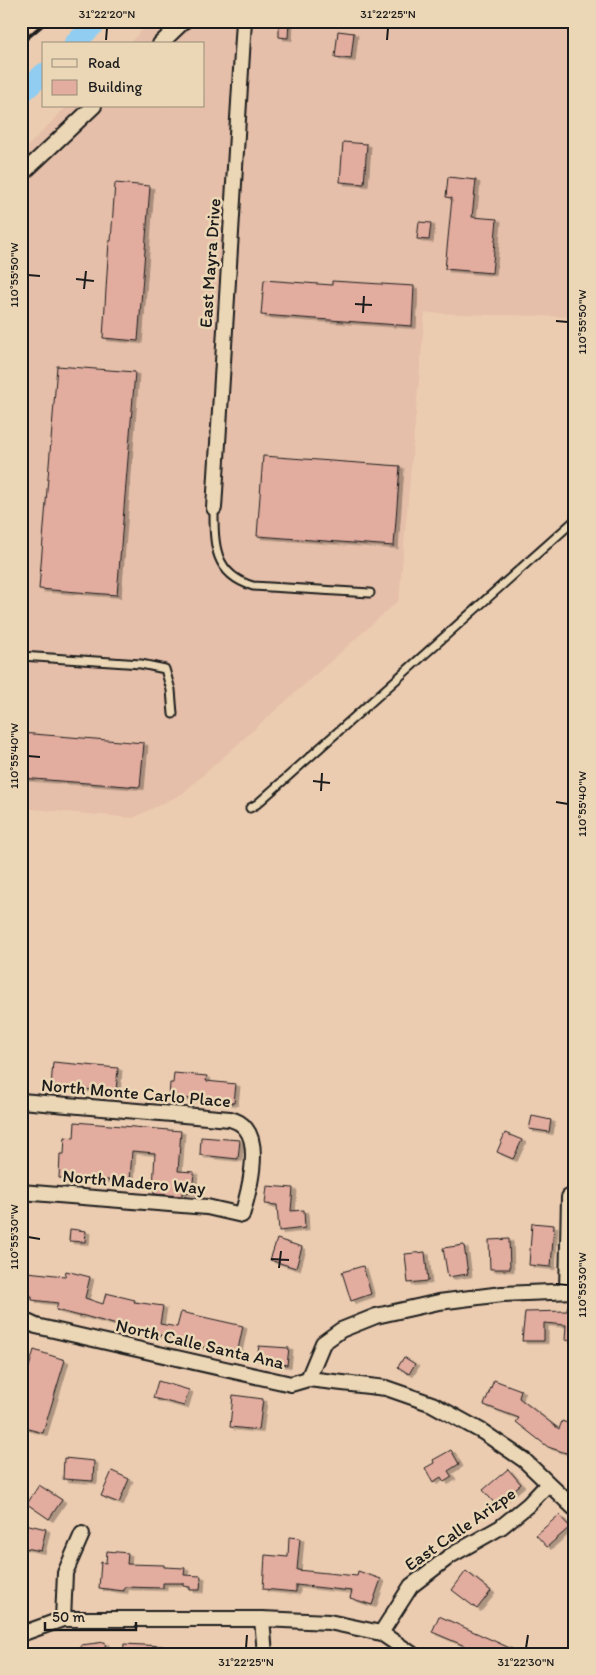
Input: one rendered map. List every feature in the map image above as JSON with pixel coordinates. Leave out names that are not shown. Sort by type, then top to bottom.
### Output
[{"type":"street","points":[[162,42],[184,21]]},
{"type":"street","name":"East Mayra Drive","points":[[214,508],[244,21]]},
{"type":"street","points":[[21,175],[92,108]]},
{"type":"street","name":"North Monte Carlo Place","points":[[21,1101],[219,1117],[239,1122],[248,1130],[252,1141],[253,1155],[249,1193],[242,1215]]},
{"type":"street","name":"North Madero Way","points":[[21,1192],[207,1206],[242,1215]]},
{"type":"street","points":[[308,1379],[323,1343],[340,1330],[376,1316],[439,1302],[502,1294],[571,1291],[569,1197]]},
{"type":"street","name":"North Calle Santa Ana","points":[[21,1319],[36,1326],[291,1384],[308,1379],[386,1388],[432,1404],[483,1432],[524,1460],[575,1509]]},
{"type":"street","name":"East Calle Arizpe","points":[[381,1632],[411,1586],[450,1556],[501,1528],[528,1505],[548,1484]]},
{"type":"street","points":[[63,1619],[65,1573],[82,1534]]},
{"type":"street","points":[[21,1634],[63,1619],[262,1619],[329,1622],[381,1632],[412,1654]]},
{"type":"street","points":[[262,1619],[265,1654]]},
{"type":"lane","points":[[214,508],[214,534],[220,562],[231,576],[241,583],[253,586],[370,593]]},
{"type":"lane","points":[[250,808],[257,804],[575,520]]},
{"type":"lane","points":[[21,656],[141,664],[165,669],[171,690],[172,714]]},
{"type":"shaded area","points":[[151,21],[575,21],[575,317],[425,313],[399,600],[182,794],[133,818],[21,808],[21,153],[65,108],[205,108],[205,42],[131,42]]},
{"type":"building","points":[[279,21],[289,21],[288,38],[279,37]]},
{"type":"building","points":[[338,31],[354,33],[351,59],[335,57]]},
{"type":"building","points":[[343,142],[367,144],[364,184],[340,182]]},
{"type":"building","points":[[448,177],[476,180],[472,217],[497,219],[492,273],[445,269],[452,198],[446,197]]},
{"type":"building","points":[[115,183],[150,186],[138,341],[103,338],[109,241],[111,241]]},
{"type":"building","points":[[419,222],[431,223],[429,240],[417,239]]},
{"type":"building","points":[[264,280],[332,285],[332,281],[414,286],[412,326],[261,315]]},
{"type":"building","points":[[57,366],[135,372],[117,595],[39,589]]},
{"type":"building","points":[[263,456],[400,466],[394,546],[257,536]]},
{"type":"building","points":[[21,733],[144,743],[140,787],[21,778]]},
{"type":"building","points":[[53,1062],[118,1068],[116,1092],[51,1086]]},
{"type":"building","points":[[174,1073],[207,1076],[206,1081],[236,1084],[234,1103],[169,1097],[170,1083],[173,1083]]},
{"type":"building","points":[[532,1116],[551,1120],[549,1132],[529,1129]]},
{"type":"building","points":[[75,1122],[181,1131],[178,1171],[194,1172],[192,1193],[182,1192],[182,1196],[154,1194],[155,1153],[132,1151],[130,1181],[59,1178],[60,1154],[64,1154],[65,1137],[74,1138]]},
{"type":"building","points":[[505,1133],[522,1140],[513,1159],[497,1152]]},
{"type":"building","points":[[201,1137],[240,1140],[238,1159],[200,1155]]},
{"type":"building","points":[[267,1186],[293,1188],[291,1211],[304,1210],[305,1228],[279,1231],[277,1205],[265,1204]]},
{"type":"building","points":[[532,1223],[554,1225],[551,1267],[529,1265]]},
{"type":"building","points":[[70,1229],[86,1231],[85,1242],[69,1241]]},
{"type":"building","points":[[277,1239],[302,1247],[296,1268],[270,1260]]},
{"type":"building","points":[[509,1239],[510,1269],[490,1269],[489,1240]]},
{"type":"building","points":[[464,1245],[468,1274],[448,1277],[443,1248]]},
{"type":"building","points":[[425,1252],[428,1281],[408,1283],[405,1254]]},
{"type":"building","points":[[363,1266],[371,1294],[351,1301],[342,1272]]},
{"type":"building","points":[[66,1271],[90,1277],[85,1298],[103,1304],[106,1293],[135,1300],[134,1302],[163,1306],[160,1324],[177,1327],[181,1312],[243,1326],[237,1354],[174,1341],[175,1337],[135,1332],[135,1330],[56,1310],[58,1303],[32,1300],[32,1296],[25,1295],[27,1272],[65,1276]]},
{"type":"building","points":[[568,1305],[575,1306],[575,1341],[565,1340],[566,1325],[544,1323],[544,1341],[522,1341],[525,1312],[567,1311]]},
{"type":"building","points":[[259,1346],[289,1348],[287,1365],[257,1360]]},
{"type":"building","points":[[34,1350],[65,1360],[43,1433],[21,1427],[21,1394]]},
{"type":"building","points":[[404,1357],[415,1364],[409,1374],[398,1367]]},
{"type":"building","points":[[494,1380],[521,1390],[519,1398],[559,1429],[562,1421],[575,1426],[575,1456],[548,1447],[516,1422],[519,1418],[484,1405]]},
{"type":"building","points":[[158,1381],[189,1390],[184,1406],[153,1398]]},
{"type":"building","points":[[233,1395],[263,1399],[259,1430],[230,1427]]},
{"type":"building","points":[[451,1450],[459,1464],[448,1471],[452,1477],[444,1482],[441,1477],[433,1482],[425,1468],[434,1463],[433,1460]]},
{"type":"building","points":[[64,1458],[94,1461],[93,1481],[63,1479]]},
{"type":"building","points":[[508,1469],[521,1484],[496,1505],[483,1490]]},
{"type":"building","points":[[112,1471],[129,1479],[119,1503],[101,1496]]},
{"type":"building","points":[[39,1485],[62,1500],[49,1519],[27,1504]]},
{"type":"building","points":[[559,1515],[570,1527],[547,1547],[536,1535]]},
{"type":"building","points":[[21,1523],[46,1529],[41,1551],[21,1547]]},
{"type":"building","points":[[289,1537],[300,1538],[297,1570],[357,1576],[358,1571],[381,1579],[372,1605],[350,1598],[352,1591],[296,1585],[296,1592],[263,1589],[265,1555],[288,1557]]},
{"type":"building","points":[[107,1551],[128,1553],[127,1564],[164,1565],[164,1567],[185,1568],[184,1575],[201,1576],[200,1590],[190,1590],[190,1587],[183,1586],[183,1583],[163,1583],[163,1588],[124,1587],[124,1591],[99,1588],[101,1562],[106,1563]]},
{"type":"building","points":[[466,1571],[491,1591],[477,1609],[452,1590]]},
{"type":"building","points":[[439,1616],[523,1654],[470,1654],[472,1649],[432,1632]]},
{"type":"building","points":[[105,1642],[106,1654],[82,1654],[81,1645]]},
{"type":"building","points":[[124,1644],[163,1646],[163,1654],[123,1654]]},
{"type":"waterway","points":[[76,42],[98,21]]},
{"type":"waterway","points":[[21,94],[42,75]]},
{"type":"railway","points":[[21,43],[47,21]]}]
